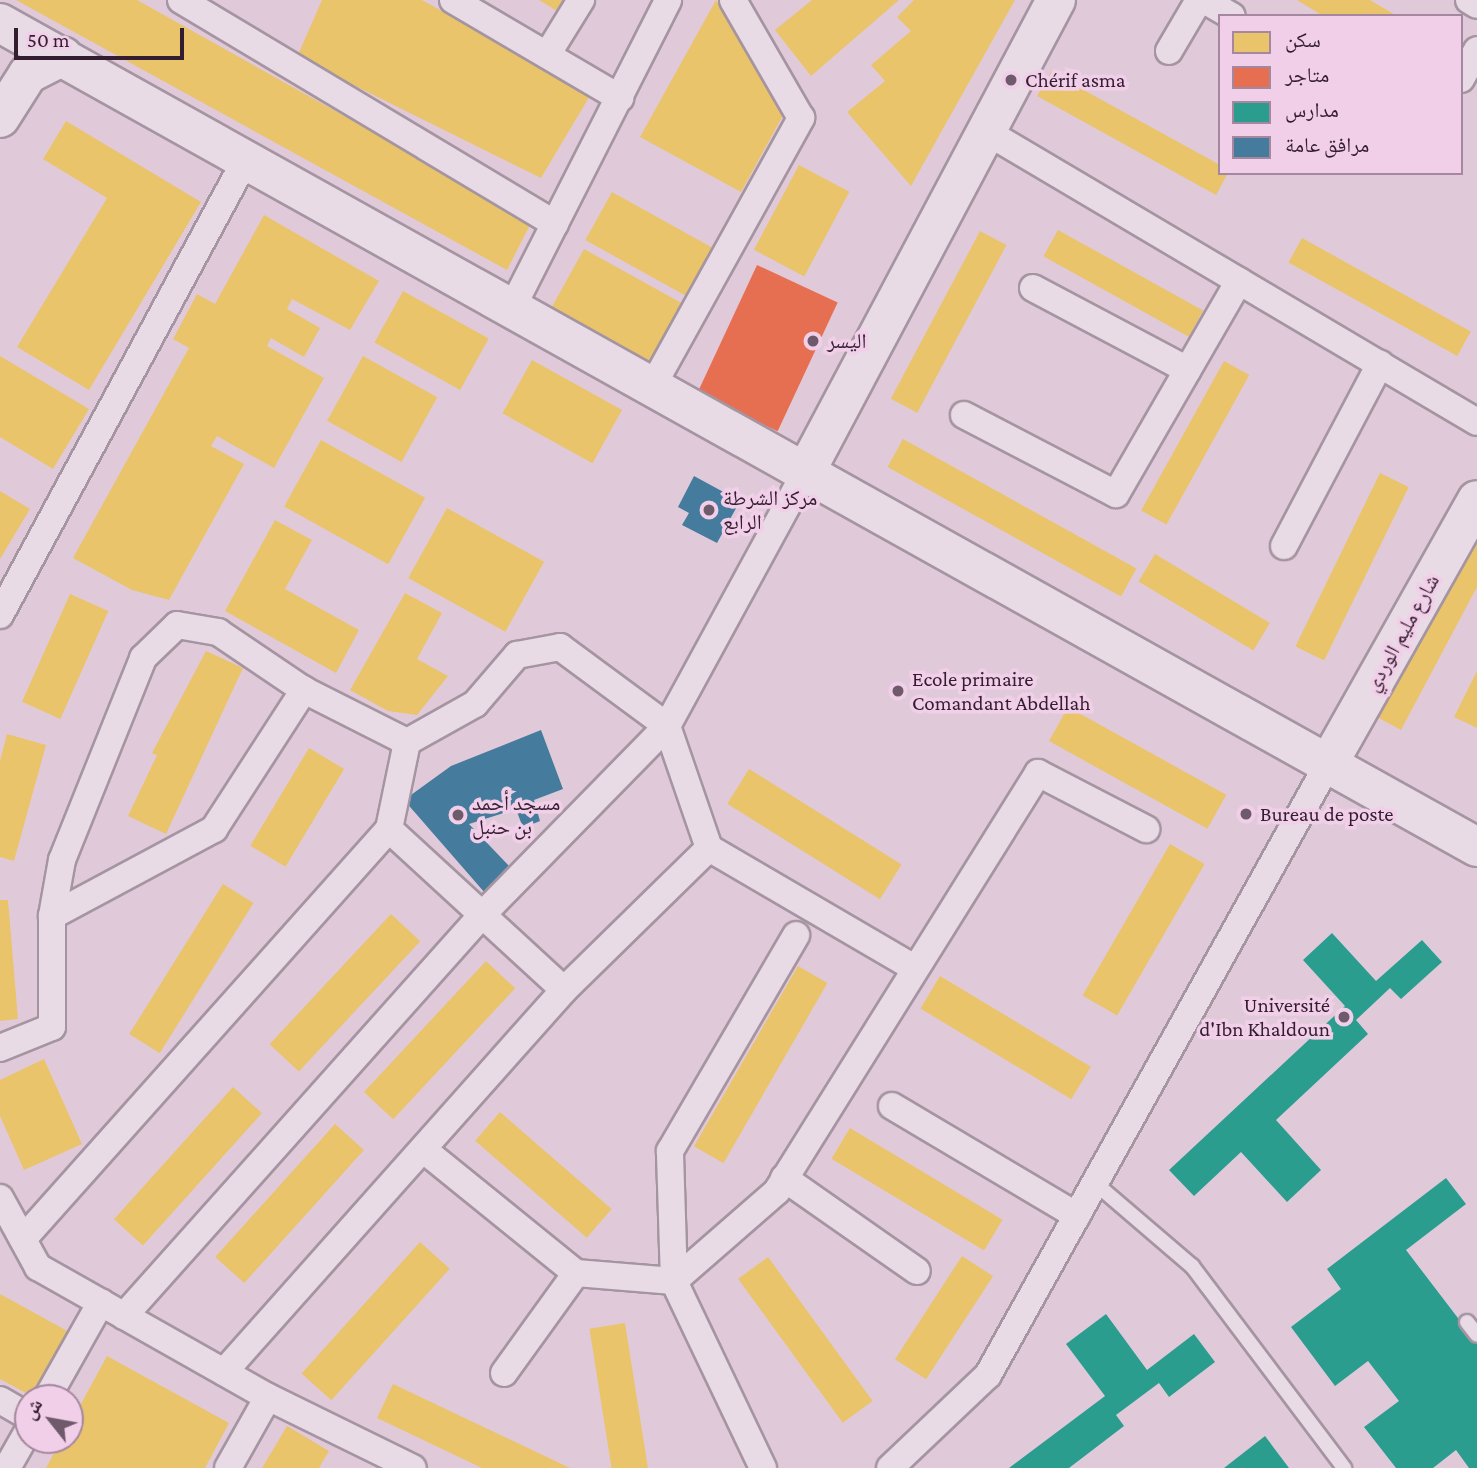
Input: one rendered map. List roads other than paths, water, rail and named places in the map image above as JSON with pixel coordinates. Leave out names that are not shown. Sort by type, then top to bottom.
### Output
[{"type":"main road","points":[[806,471],[1056,0]]},
{"type":"main road","points":[[0,23],[806,471],[1327,766],[1477,847]]},
{"type":"main road","points":[[0,118],[29,74],[63,56]]},
{"type":"main road","name":"شارع مليم الوردي","points":[[1327,766],[1477,500]]},
{"type":"street","points":[[181,0],[555,224]]},
{"type":"street","points":[[453,0],[620,98]]},
{"type":"street","points":[[547,55],[581,0]]},
{"type":"street","points":[[513,308],[668,0]]},
{"type":"street","points":[[652,387],[801,118],[733,0]]},
{"type":"street","points":[[1169,51],[1202,0],[1228,14]]},
{"type":"street","points":[[1469,0],[1477,5]]},
{"type":"street","points":[[1463,75],[1477,50]]},
{"type":"street","points":[[987,132],[1477,422]]},
{"type":"street","points":[[0,615],[246,159]]},
{"type":"street","points":[[964,415],[1116,494],[1239,281]]},
{"type":"street","points":[[1033,288],[1188,370]]},
{"type":"street","points":[[1284,546],[1380,364]]},
{"type":"street","points":[[124,1316],[482,915],[667,726],[806,471]]},
{"type":"street","points":[[0,1048],[52,1027],[52,916],[62,860],[107,736],[142,658],[177,625],[218,632],[303,690],[407,742]]},
{"type":"street","points":[[23,1239],[389,829],[407,742],[475,704],[517,655],[561,647],[667,726],[709,848],[913,967]]},
{"type":"street","points":[[52,916],[214,829],[303,690]]},
{"type":"street","points":[[890,1468],[988,1375],[1327,766]]},
{"type":"street","points":[[424,1150],[576,1273],[674,1281],[785,1178],[913,967],[1038,773],[1146,829]]},
{"type":"street","points":[[389,829],[564,990]]},
{"type":"street","points":[[224,1372],[564,990],[709,848]]},
{"type":"street","points":[[763,1468],[674,1281],[670,1151],[796,935]]},
{"type":"street","points":[[892,1106],[1077,1216]]},
{"type":"street","points":[[785,1178],[917,1271]]},
{"type":"street","points":[[0,1198],[38,1267],[268,1397],[395,1465]]},
{"type":"street","points":[[504,1373],[576,1273]]},
{"type":"street","points":[[55,1384],[101,1302]]},
{"type":"street","points":[[228,1468],[268,1397]]},
{"type":"lane","points":[[1096,1182],[1192,1265],[1344,1468]]},
{"type":"lane","points":[[1467,1322],[1477,1335]]},
{"type":"place","name":"Chérif asma","points":[[1011,80]]},
{"type":"place","name":"اليسر","points":[[813,341]]},
{"type":"place","name":"مركز الشرطة الرابع","points":[[709,510]]},
{"type":"place","name":"Ecole primaire Comandant Abdellah","points":[[898,691]]},
{"type":"place","name":"Bureau de poste","points":[[1246,814]]},
{"type":"place","name":"مسجد أحمد بن حنبل","points":[[458,815]]},
{"type":"place","name":"Université d'Ibn Khaldoun","points":[[1344,1017]]}]
